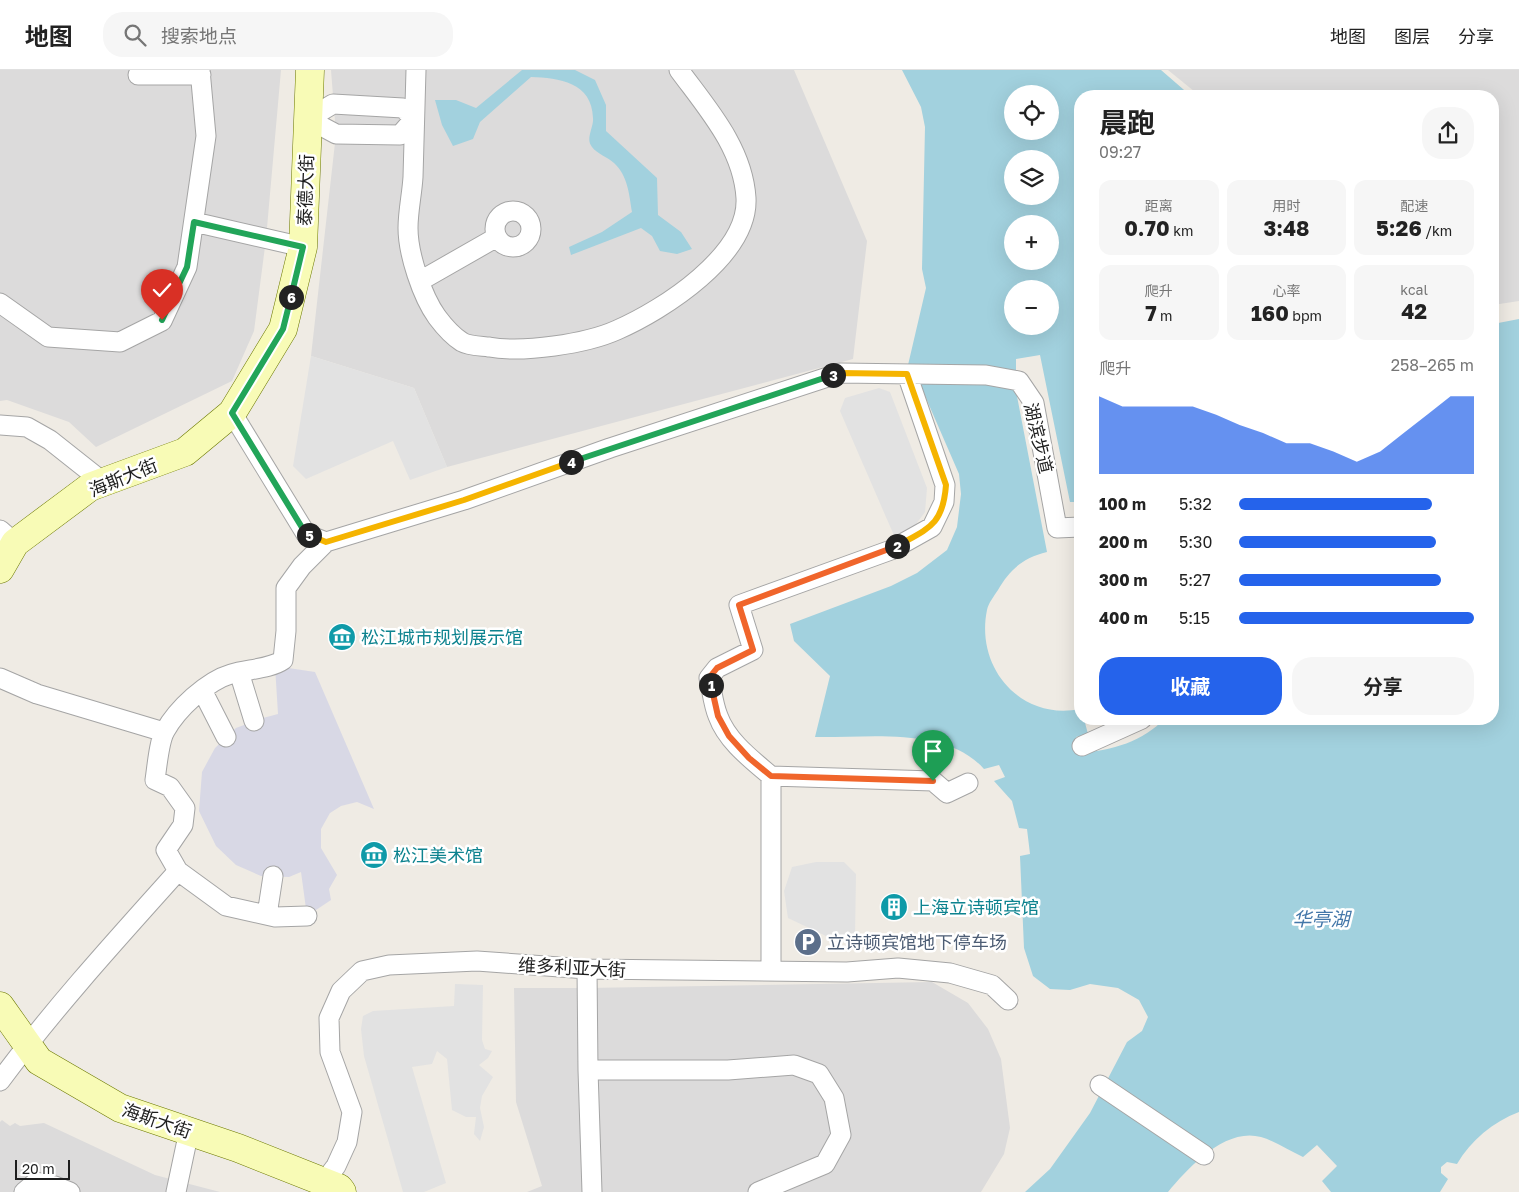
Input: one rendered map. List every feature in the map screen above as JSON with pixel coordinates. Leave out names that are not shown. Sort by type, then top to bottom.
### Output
[{"type":"street","name":"泰德大街","points":[[232,413],[283,329],[303,247],[310,70]]},
{"type":"street","points":[[416,70],[408,228],[412,254],[420,281],[437,317],[463,343],[502,349],[551,347],[616,331],[658,308],[699,278],[732,245],[742,224],[746,198],[739,166],[724,130],[679,70]]},
{"type":"street","points":[[0,303],[48,337],[120,342],[162,320],[187,267],[194,222],[206,136],[200,73],[138,75]]},
{"type":"street","points":[[308,120],[334,104],[403,108],[414,120]]},
{"type":"street","points":[[308,120],[336,134],[400,135],[414,120]]},
{"type":"street","points":[[194,222],[303,247]]},
{"type":"street","points":[[420,281],[497,237]]},
{"type":"street","name":"湖滨步道","points":[[326,542],[464,500],[610,448],[840,373],[986,375],[1019,382],[1034,403],[1058,528],[1074,527]]},
{"type":"street","points":[[907,374],[946,485],[944,502],[932,526],[891,550],[739,605],[753,650],[717,668],[709,678],[718,716],[729,736],[749,758],[771,776],[933,781],[947,793],[968,783]]},
{"type":"street","points":[[232,413],[306,534],[326,542],[302,566],[286,588],[286,631],[283,660],[275,666],[260,666],[228,674],[191,697],[164,732],[155,780],[170,787],[192,809],[166,850],[178,871],[226,906],[267,915],[307,916]]},
{"type":"street","name":"海斯大街","points":[[0,568],[8,536],[90,487],[184,452],[232,413]]},
{"type":"street","points":[[0,424],[28,427],[50,440],[103,482]]},
{"type":"street","points":[[239,672],[254,721]]},
{"type":"street","points":[[0,678],[37,694],[164,732]]},
{"type":"street","points":[[202,690],[226,737]]},
{"type":"street","points":[[1082,746],[1129,725]]},
{"type":"street","points":[[771,776],[771,971]]},
{"type":"street","points":[[0,1081],[27,1044],[94,964],[178,871]]},
{"type":"street","points":[[267,915],[273,876]]},
{"type":"street","name":"维多利亚大街","points":[[333,1187],[336,1166],[347,1142],[352,1112],[330,1052],[329,1018],[341,991],[362,971],[389,965],[477,961],[587,969],[847,972],[898,968],[950,973],[992,985],[1008,1000]]},
{"type":"street","points":[[587,969],[592,1192]]},
{"type":"street","name":"海斯大街","points":[[0,1006],[38,1061],[120,1108],[238,1148],[333,1187]]},
{"type":"street","points":[[588,1070],[728,1070],[794,1065],[819,1074],[834,1098],[841,1135],[825,1164],[758,1192]]},
{"type":"street","points":[[1100,1085],[1204,1155]]},
{"type":"street","points":[[176,1192],[189,1131]]},
{"type":"street","points":[[24,1192],[36,1182],[55,1186],[70,1192]]},
{"type":"shaded area","points":[[0,70],[281,70],[266,239],[254,331],[232,381],[96,447],[69,422],[7,400],[0,401]]},
{"type":"shaded area","points":[[331,70],[794,70],[867,241],[853,359],[447,467],[414,388],[311,356],[336,134]]},
{"type":"shaded area","points":[[1168,70],[1519,70],[1519,301],[1499,304],[1499,90],[1193,90]]},
{"type":"shaded area","points":[[311,356],[414,388],[447,467],[410,480],[393,441],[306,479],[293,466]]},
{"type":"shaded area","points":[[879,388],[890,392],[927,488],[925,512],[899,547],[840,411],[845,398]]},
{"type":"shaded area","points":[[275,666],[315,672],[374,809],[357,802],[341,806],[330,813],[321,829],[321,848],[337,875],[329,889],[331,900],[307,916],[301,872],[289,877],[261,876],[236,865],[216,846],[199,811],[202,772],[215,748],[236,728],[278,714]]},
{"type":"shaded area","points":[[816,862],[844,862],[856,874],[855,937],[828,937],[788,918],[784,891],[792,867]]},
{"type":"shaded area","points":[[932,982],[968,1003],[988,1029],[1001,1059],[1010,1128],[1004,1154],[981,1192],[527,1192],[542,1186],[516,1102],[514,988]]},
{"type":"shaded area","points":[[455,984],[483,985],[482,1040],[485,1049],[492,1051],[488,1058],[479,1065],[493,1077],[482,1096],[480,1108],[484,1127],[480,1141],[474,1134],[476,1117],[466,1117],[452,1110],[447,1059],[437,1051],[432,1064],[412,1067],[446,1183],[424,1192],[403,1192],[364,1056],[361,1029],[363,1016],[373,1011],[454,1006]]},
{"type":"shaded area","points":[[2,1120],[10,1126],[15,1123],[20,1126],[44,1123],[155,1175],[220,1192],[0,1192],[0,1122]]},
{"type":"water","points":[[522,70],[575,70],[595,80],[606,105],[606,131],[657,178],[658,215],[681,232],[692,249],[677,254],[660,251],[652,236],[641,228],[571,255],[569,247],[602,232],[632,212],[625,179],[619,168],[597,152],[590,144],[589,140],[593,122],[591,106],[587,97],[572,84],[552,79],[531,77],[480,122],[473,139],[453,146],[442,125],[435,100],[456,100],[476,108]]},
{"type":"water","name":"华亭湖","points":[[902,70],[1161,70],[1184,90],[1074,90],[1074,502],[1070,502],[1040,355],[1016,359],[1016,391],[1047,552],[1024,561],[1012,570],[991,600],[987,610],[985,631],[988,652],[996,670],[1007,686],[1021,698],[1039,707],[1059,711],[1074,710],[1074,725],[1086,725],[1088,734],[1076,737],[1082,752],[1115,747],[1137,739],[1157,725],[1499,725],[1499,323],[1519,319],[1519,1112],[1500,1121],[1484,1133],[1469,1147],[1457,1164],[1447,1162],[1441,1167],[1441,1173],[1448,1179],[1440,1192],[1331,1192],[1322,1181],[1337,1166],[1317,1145],[1303,1157],[1261,1137],[1247,1136],[1234,1138],[1208,1152],[1168,1192],[1025,1192],[1050,1169],[1090,1113],[1127,1042],[1142,1031],[1148,1017],[1139,1000],[1118,988],[1090,984],[1070,990],[1050,989],[1033,976],[1024,948],[1020,856],[1030,854],[1027,829],[1019,828],[1012,801],[994,781],[1005,777],[999,765],[984,769],[968,755],[949,746],[928,740],[882,736],[815,737],[830,676],[794,641],[790,624],[891,586],[917,573],[947,550],[957,527],[961,494],[959,474],[919,382],[908,365],[926,288],[922,269],[925,127],[921,107]]},
{"type":"place","name":"松江城市规划展示馆","points":[[342,637]]},
{"type":"place","name":"松江美术馆","points":[[374,855]]},
{"type":"place","name":"上海立诗顿宾馆","points":[[894,907]]},
{"type":"place","name":"立诗顿宾馆地下停车场","points":[[808,942]]},
{"type":"route","points":[[162,320],[187,267],[194,222],[303,247],[283,329],[232,413],[306,534],[326,542],[464,500],[610,448],[840,373],[907,374],[946,485],[944,502],[932,526],[891,550],[739,605],[753,650],[717,668],[709,678],[718,716],[729,736],[749,758],[771,776],[933,781]]}]
